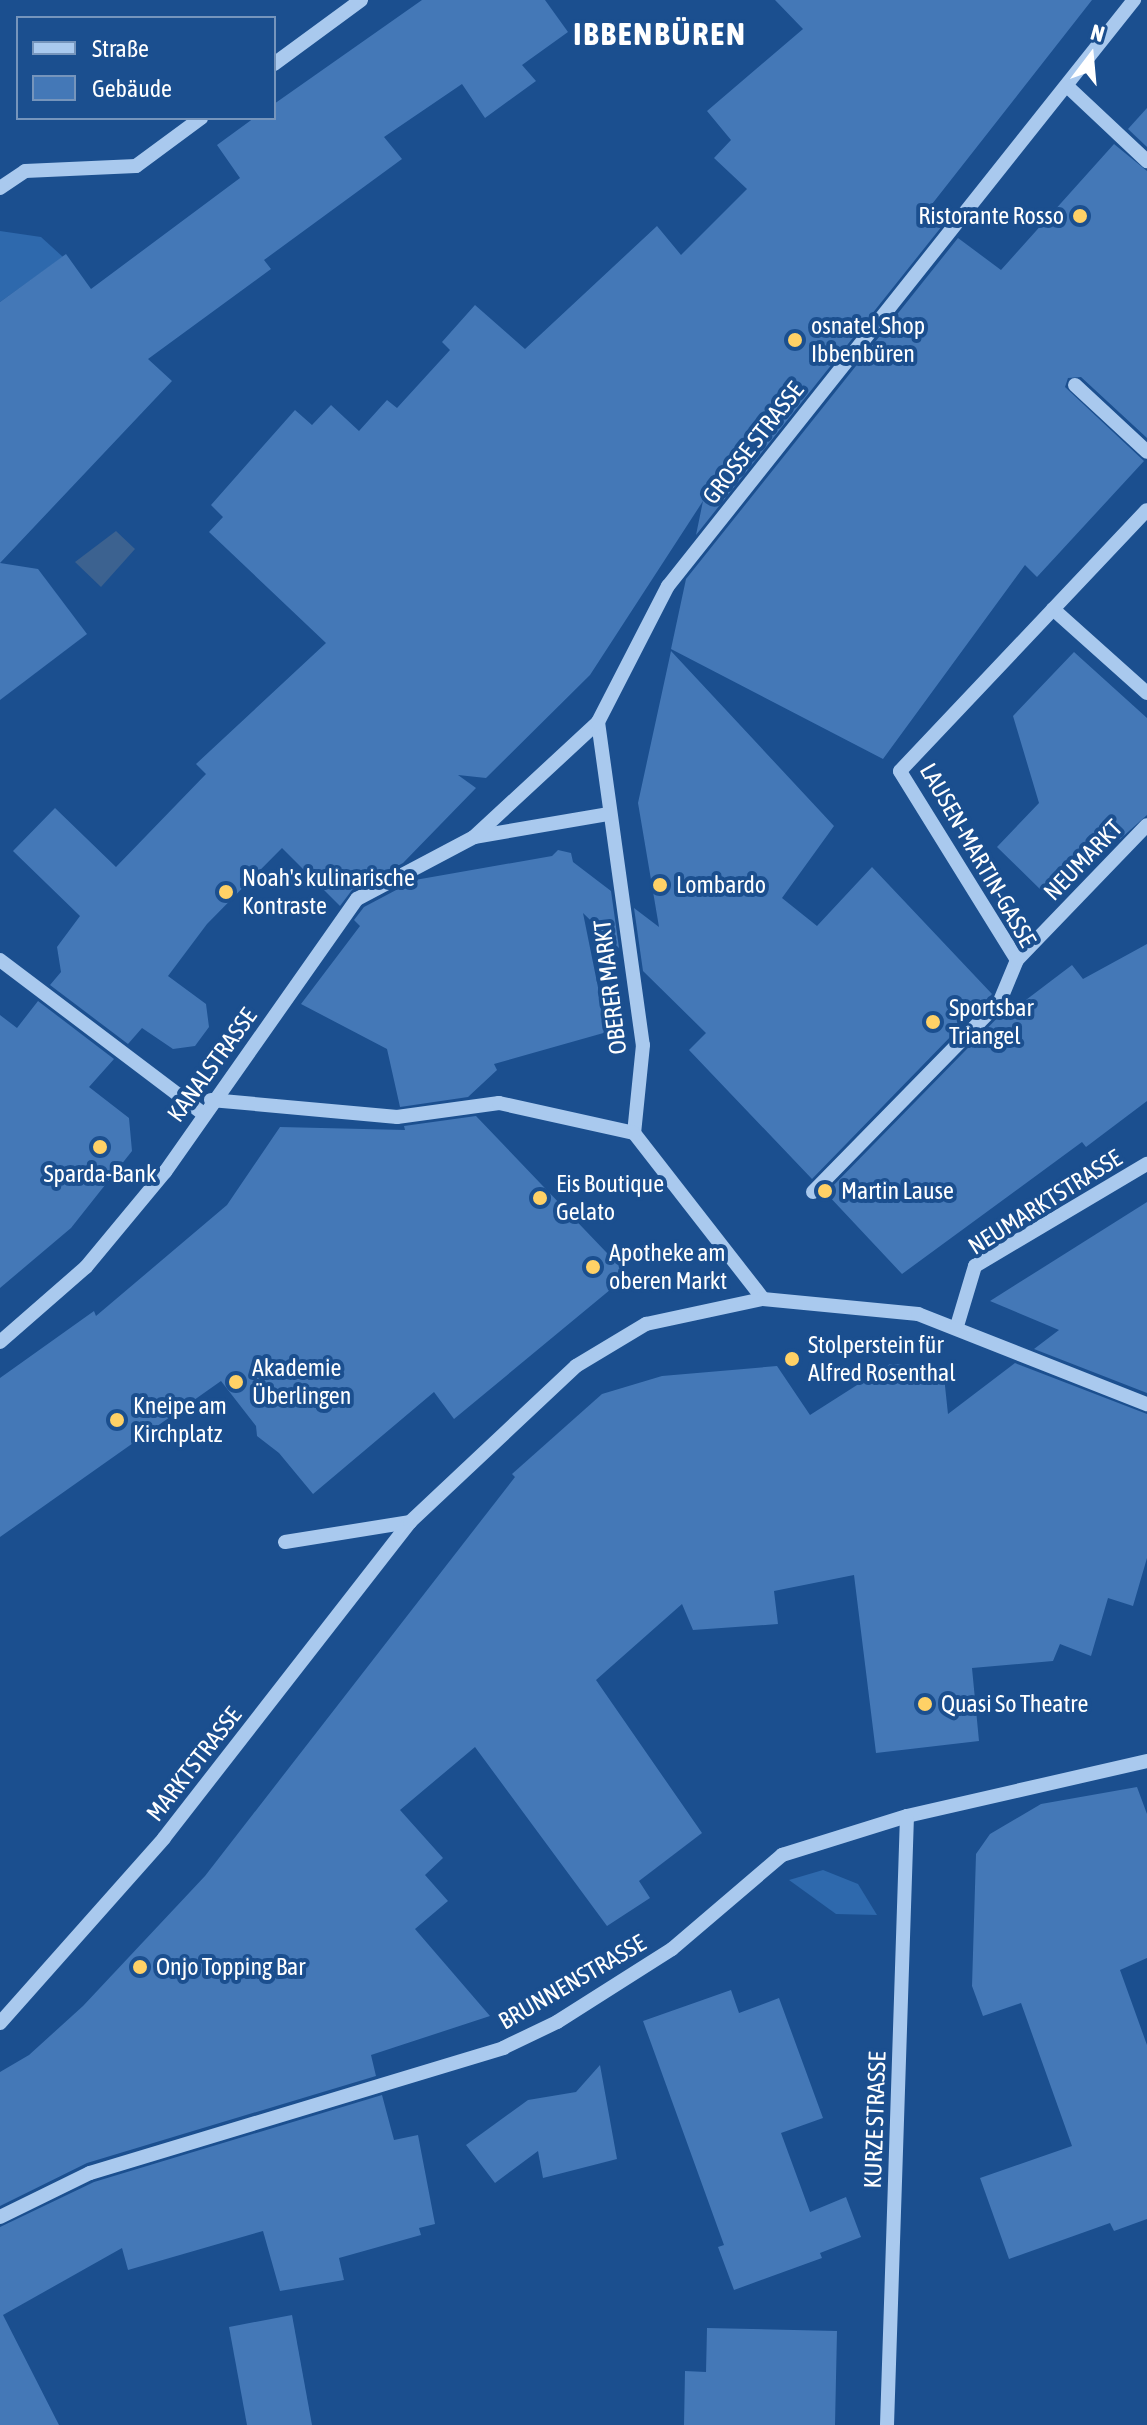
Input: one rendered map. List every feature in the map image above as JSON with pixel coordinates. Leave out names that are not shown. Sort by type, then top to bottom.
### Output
[{"type":"street","points":[[276,63],[361,0]]},
{"type":"street","name":"GROSSE STRASSE","points":[[474,837],[598,722],[668,586],[1134,0]]},
{"type":"street","points":[[1067,86],[1147,161]]},
{"type":"street","points":[[0,188],[25,171],[136,166],[198,120]]},
{"type":"street","points":[[1075,385],[1147,452]]},
{"type":"street","name":"LAUSEN-MARTIN-GASSE","points":[[813,1192],[1000,1001],[1017,960],[900,771],[1147,510]]},
{"type":"street","points":[[1053,609],[1147,693]]},
{"type":"street","name":"OBERER MARKT","points":[[598,722],[643,1045],[634,1133]]},
{"type":"street","points":[[474,837],[609,814]]},
{"type":"street","name":"NEUMARKT","points":[[1017,960],[1147,825]]},
{"type":"street","name":"KANALSTRASSE","points":[[0,1342],[86,1267],[165,1172],[211,1100],[357,899],[474,837]]},
{"type":"street","points":[[0,960],[202,1113]]},
{"type":"street","points":[[211,1100],[397,1117],[499,1103],[634,1133],[763,1299],[918,1314],[957,1326],[1096,1388],[1147,1404]]},
{"type":"street","name":"NEUMARKTSTRASSE","points":[[957,1326],[975,1266],[1147,1164]]},
{"type":"street","name":"MARKTSTRASSE","points":[[0,2023],[164,1838],[410,1522],[576,1366],[646,1324],[763,1299]]},
{"type":"street","points":[[285,1542],[410,1522]]},
{"type":"street","name":"BRUNNENSTRASSE","points":[[0,2217],[90,2173],[503,2048],[557,2022],[672,1949],[782,1855],[907,1816],[1147,1761]]},
{"type":"street","name":"KURZE STRASSE","points":[[887,2425],[907,1816]]},
{"type":"shaded area","points":[[0,231],[41,237],[63,257],[0,302]]},
{"type":"shaded area","points":[[116,531],[135,549],[101,587],[75,562]]},
{"type":"shaded area","points":[[823,1870],[858,1884],[877,1915],[836,1914],[789,1880]]},
{"type":"building","points":[[422,0],[545,0],[568,32],[522,65],[536,81],[485,118],[462,84],[384,137],[402,159],[264,260],[271,269],[148,359],[172,381],[0,563],[0,302],[66,254],[91,289],[240,178],[217,145],[251,120],[276,120],[276,103]]},
{"type":"building","points":[[775,0],[1092,0],[925,213],[942,226],[696,535],[703,501],[590,675],[486,778],[458,775],[476,788],[403,863],[352,890],[340,906],[282,848],[207,924],[168,976],[206,1004],[209,1027],[195,1046],[173,1049],[142,1028],[128,1044],[50,985],[61,972],[57,947],[80,916],[13,851],[55,808],[116,867],[206,774],[196,764],[326,643],[209,532],[223,517],[211,505],[295,410],[312,425],[331,405],[359,431],[387,400],[397,408],[450,350],[442,342],[475,305],[525,349],[657,226],[681,255],[747,189],[714,158],[731,140],[707,111],[803,29]]},
{"type":"building","points":[[1147,108],[1147,147],[1128,129]]},
{"type":"building","points":[[1114,144],[1147,171],[1147,438],[1081,377],[1068,378],[1065,387],[1144,461],[1037,577],[1025,565],[883,759],[671,649],[686,579],[958,238],[1001,270]]},
{"type":"building","points":[[0,563],[38,569],[87,634],[0,700]]},
{"type":"building","points":[[671,651],[834,826],[782,898],[817,926],[872,867],[992,994],[812,1179],[689,1050],[706,1033],[643,971],[634,908],[659,927],[638,803]]},
{"type":"building","points":[[1074,652],[1147,718],[1147,815],[1119,840],[1107,829],[1046,895],[997,847],[1039,803],[1013,716]]},
{"type":"building","points":[[558,850],[571,853],[573,862],[611,891],[619,948],[583,913],[607,1032],[494,1064],[497,1070],[468,1097],[400,1107],[387,1049],[301,1004],[360,926],[354,920],[364,907],[415,880],[552,856]]},
{"type":"building","points":[[1147,944],[1147,1101],[1086,1147],[1082,1142],[902,1274],[826,1193],[1007,1008],[1010,1012],[1072,965],[1083,979]]},
{"type":"building","points":[[38,1001],[114,1059],[89,1087],[129,1118],[132,1151],[71,1228],[0,1288],[0,1015],[17,1028]]},
{"type":"building","points":[[476,1116],[628,1275],[454,1419],[434,1392],[313,1494],[279,1453],[257,1436],[256,1426],[221,1381],[0,1537],[0,1378],[94,1311],[96,1316],[227,1205],[280,1127],[405,1130],[404,1126]]},
{"type":"building","points":[[1147,1202],[1147,1393],[1034,1349],[1059,1330],[990,1301]]},
{"type":"building","points":[[1015,1363],[1147,1414],[1147,1558],[1133,1606],[1108,1598],[1091,1656],[1060,1644],[1053,1661],[972,1668],[979,1741],[876,1753],[854,1575],[774,1591],[778,1624],[693,1630],[682,1604],[596,1680],[702,1833],[639,1881],[650,1898],[607,1926],[475,1747],[400,1810],[443,1858],[425,1875],[448,1901],[415,1929],[490,2016],[371,2055],[376,2076],[87,2163],[0,2206],[0,2072],[29,2055],[83,2006],[205,1876],[515,1477],[512,1474],[602,1394],[662,1376],[777,1366],[810,1415],[890,1364],[943,1367],[948,1414]]},
{"type":"building","points":[[1137,1787],[1147,1814],[1147,1958],[1120,1970],[1147,2045],[1147,2219],[1114,2231],[1110,2223],[1009,2259],[980,2178],[1072,2146],[1021,2003],[983,2016],[972,1986],[976,1854],[990,1834],[1041,1804]]},
{"type":"building","points":[[731,1990],[739,2013],[779,1998],[823,2118],[781,2133],[810,2212],[846,2197],[861,2237],[820,2253],[822,2258],[734,2290],[718,2247],[724,2245],[643,2021]]},
{"type":"building","points":[[600,2065],[617,2159],[543,2178],[538,2151],[495,2183],[466,2145],[528,2100],[576,2092]]},
{"type":"building","points":[[382,2095],[394,2140],[418,2135],[435,2224],[419,2228],[421,2235],[339,2258],[344,2280],[280,2291],[263,2231],[128,2270],[122,2248],[3,2315],[59,2425],[0,2425],[0,2227],[94,2182]]},
{"type":"building","points":[[292,2315],[312,2425],[247,2425],[229,2327]]},
{"type":"building","points":[[707,2328],[837,2331],[835,2425],[684,2425],[685,2371],[706,2372]]},
{"type":"place","name":"Ristorante Rosso","points":[[1080,216]]},
{"type":"place","name":"osnatel Shop Ibbenbüren","points":[[795,340]]},
{"type":"place","name":"Lombardo","points":[[660,885]]},
{"type":"place","name":"Noah's kulinarische Kontraste","points":[[226,892]]},
{"type":"place","name":"Sportsbar Triangel","points":[[933,1022]]},
{"type":"place","name":"Sparda-Bank","points":[[100,1147]]},
{"type":"place","name":"Martin Lause","points":[[825,1191]]},
{"type":"place","name":"Eis Boutique Gelato","points":[[540,1198]]},
{"type":"place","name":"Apotheke am oberen Markt","points":[[593,1267]]},
{"type":"place","name":"Stolperstein für Alfred Rosenthal","points":[[792,1359]]},
{"type":"place","name":"Akademie Überlingen","points":[[236,1382]]},
{"type":"place","name":"Kneipe am Kirchplatz","points":[[117,1420]]},
{"type":"place","name":"Quasi So Theatre","points":[[925,1704]]},
{"type":"place","name":"Onjo Topping Bar","points":[[140,1967]]},
{"type":"district","name":"IBBENBÜREN","points":[[660,34]]}]
